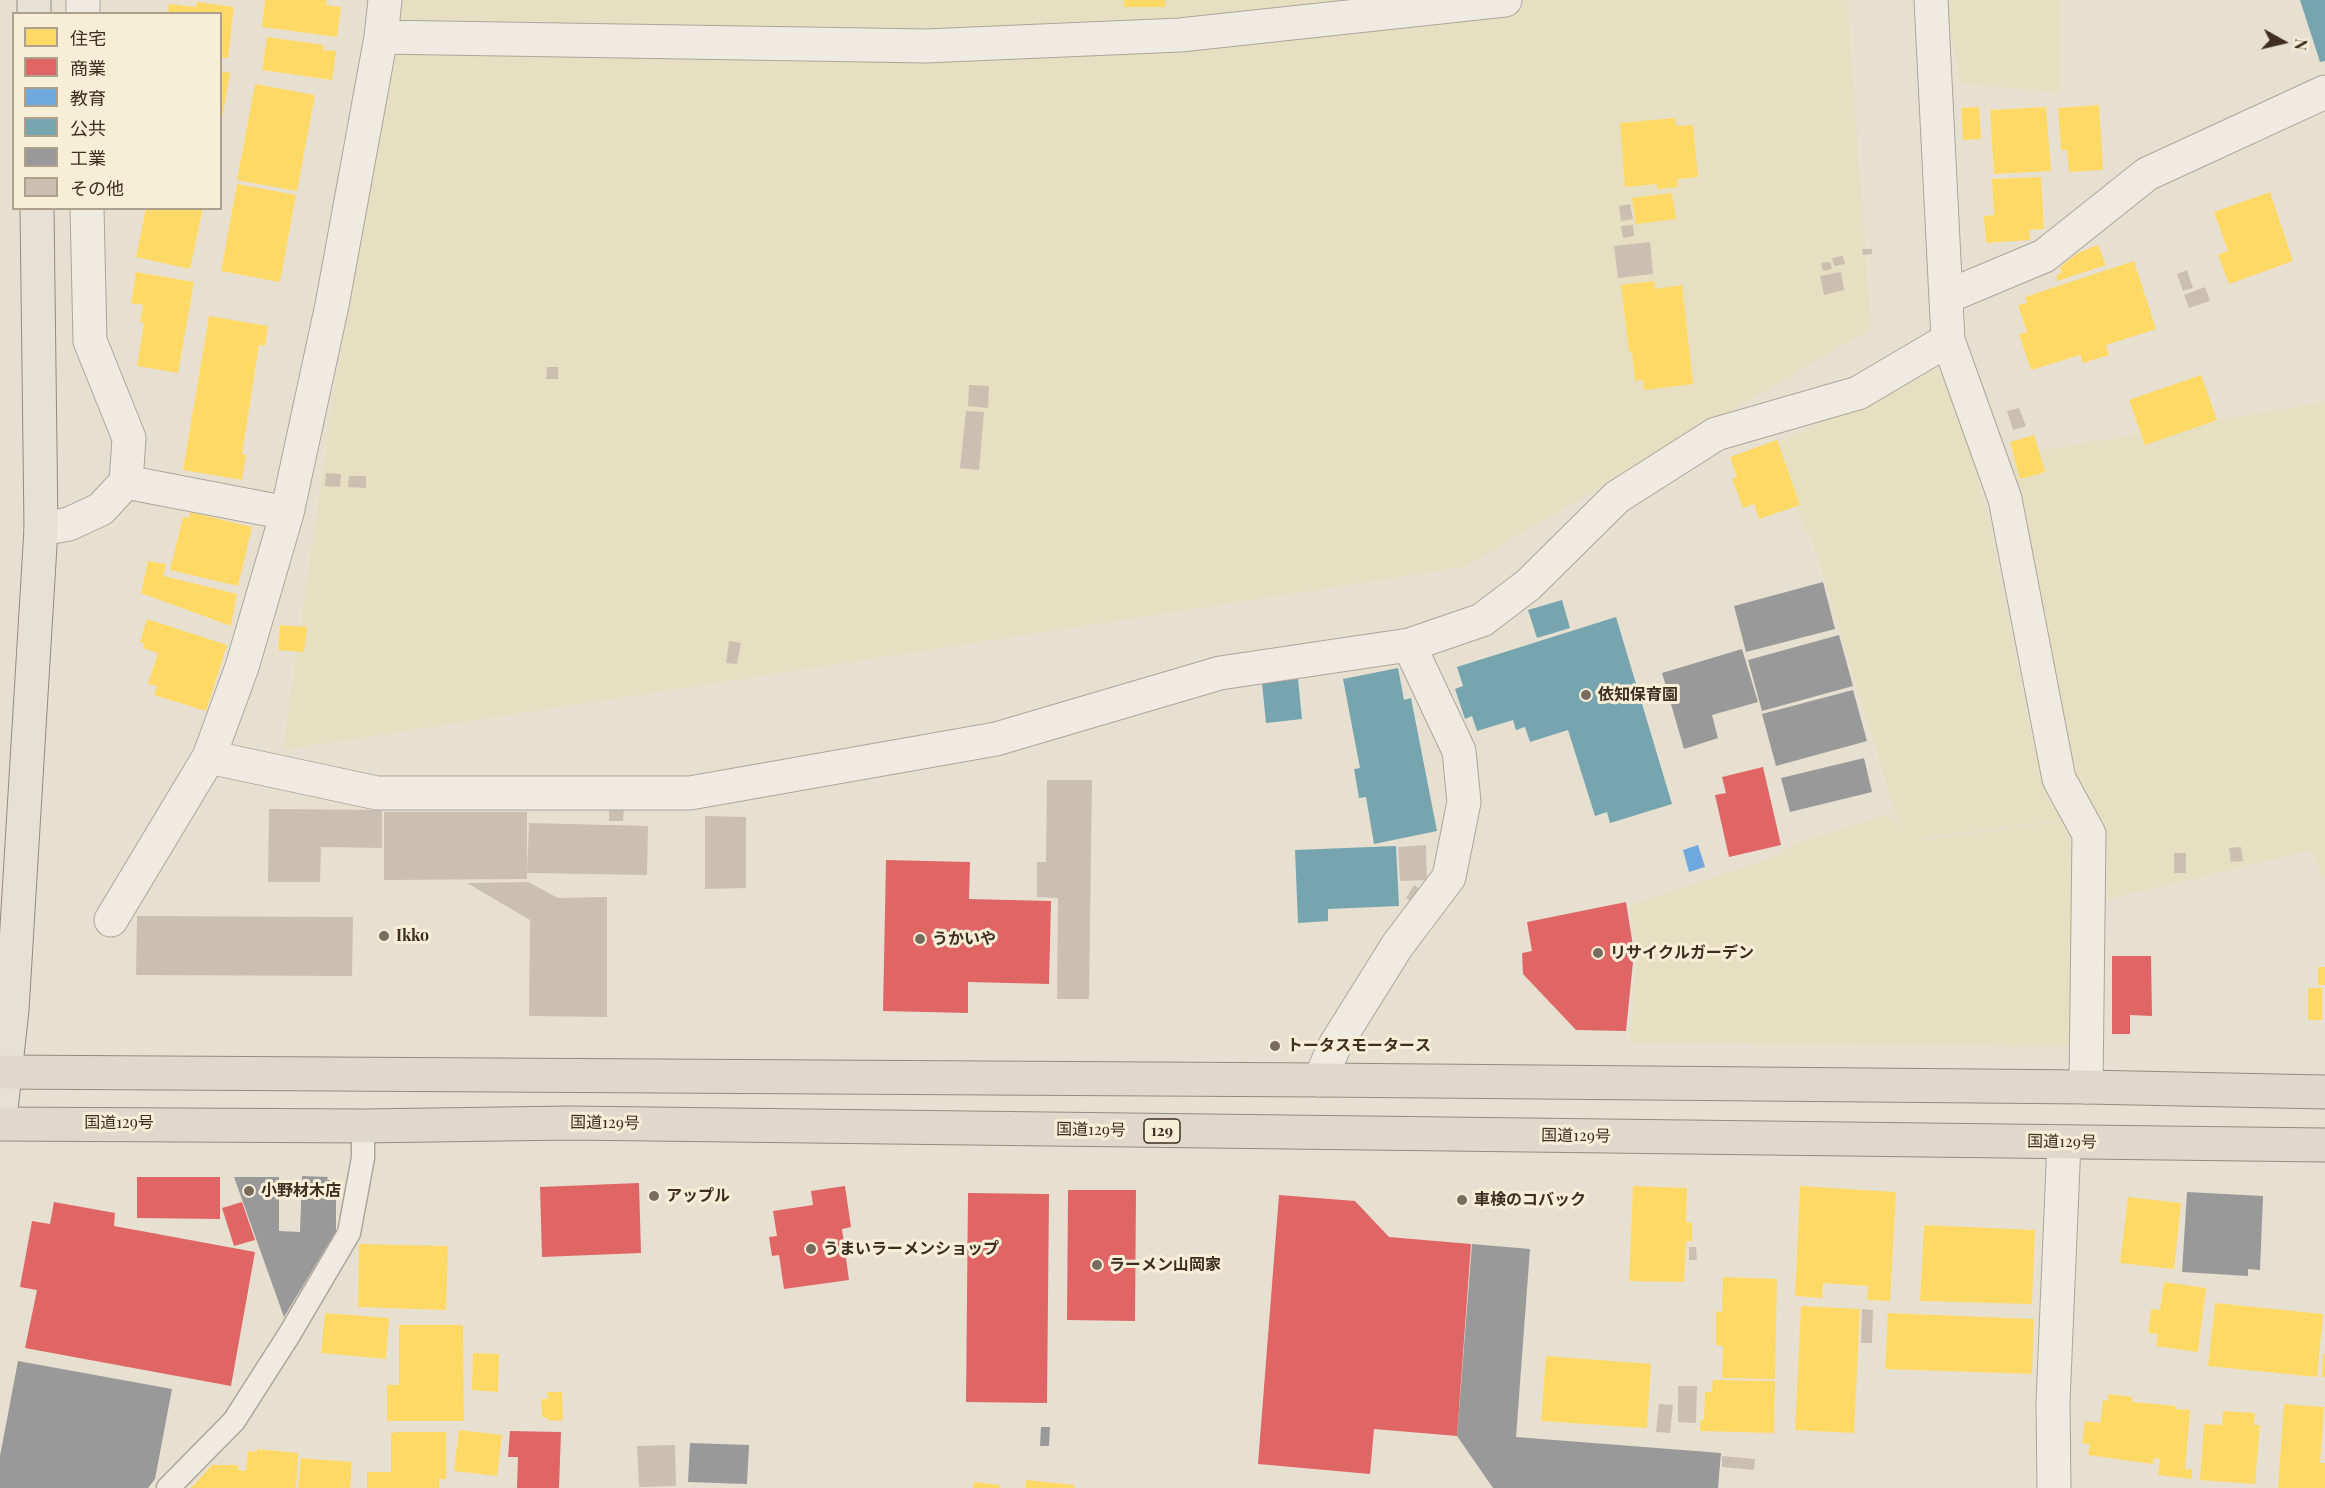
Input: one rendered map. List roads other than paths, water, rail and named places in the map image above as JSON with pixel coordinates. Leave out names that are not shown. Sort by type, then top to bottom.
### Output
[{"type":"highway","points":[[3,1072],[1320,1080],[2325,1092]]},
{"type":"highway","name":"国道129号","points":[[0,1124],[363,1126],[570,1123],[2325,1145]]},
{"type":"main road","points":[[0,1118],[13,990],[41,529],[37,210]]},
{"type":"street","points":[[111,920],[209,758],[242,667],[287,513],[332,305],[381,37],[385,0]]},
{"type":"street","points":[[381,37],[926,46],[1180,35],[1505,0]]},
{"type":"street","points":[[1931,0],[1948,340],[2005,499],[2059,779],[2089,834],[2086,1088]]},
{"type":"street","points":[[1946,297],[2044,256],[2147,174],[2325,92]]},
{"type":"street","points":[[41,529],[69,524],[101,509],[126,482],[129,438],[90,341],[87,210]]},
{"type":"street","points":[[209,758],[377,793],[690,793],[996,739],[1220,673],[1408,645],[1482,620],[1528,585],[1617,497],[1716,434],[1858,393],[1948,340]]},
{"type":"street","points":[[126,482],[287,513]]},
{"type":"street","points":[[1320,1080],[1334,1047],[1397,946],[1449,877],[1464,802],[1459,751],[1408,645]]},
{"type":"street","points":[[2054,1488],[2053,1402],[2064,1142]]},
{"type":"lane","points":[[168,1488],[234,1421],[289,1335],[349,1233],[363,1158],[363,1126]]},
{"type":"place","name":"依知保育園","points":[[1586,695]]},
{"type":"place","name":"Ikko","points":[[384,936]]},
{"type":"place","name":"うかいや","points":[[920,939]]},
{"type":"place","name":"リサイクルガーデン","points":[[1598,953]]},
{"type":"place","name":"トータスモータース","points":[[1275,1046]]},
{"type":"place","name":"小野材木店","points":[[249,1191]]},
{"type":"place","name":"アップル","points":[[654,1196]]},
{"type":"place","name":"車検のコバック","points":[[1462,1200]]},
{"type":"place","name":"うまいラーメンショップ","points":[[811,1249]]},
{"type":"place","name":"ラーメン山岡家","points":[[1097,1265]]}]
